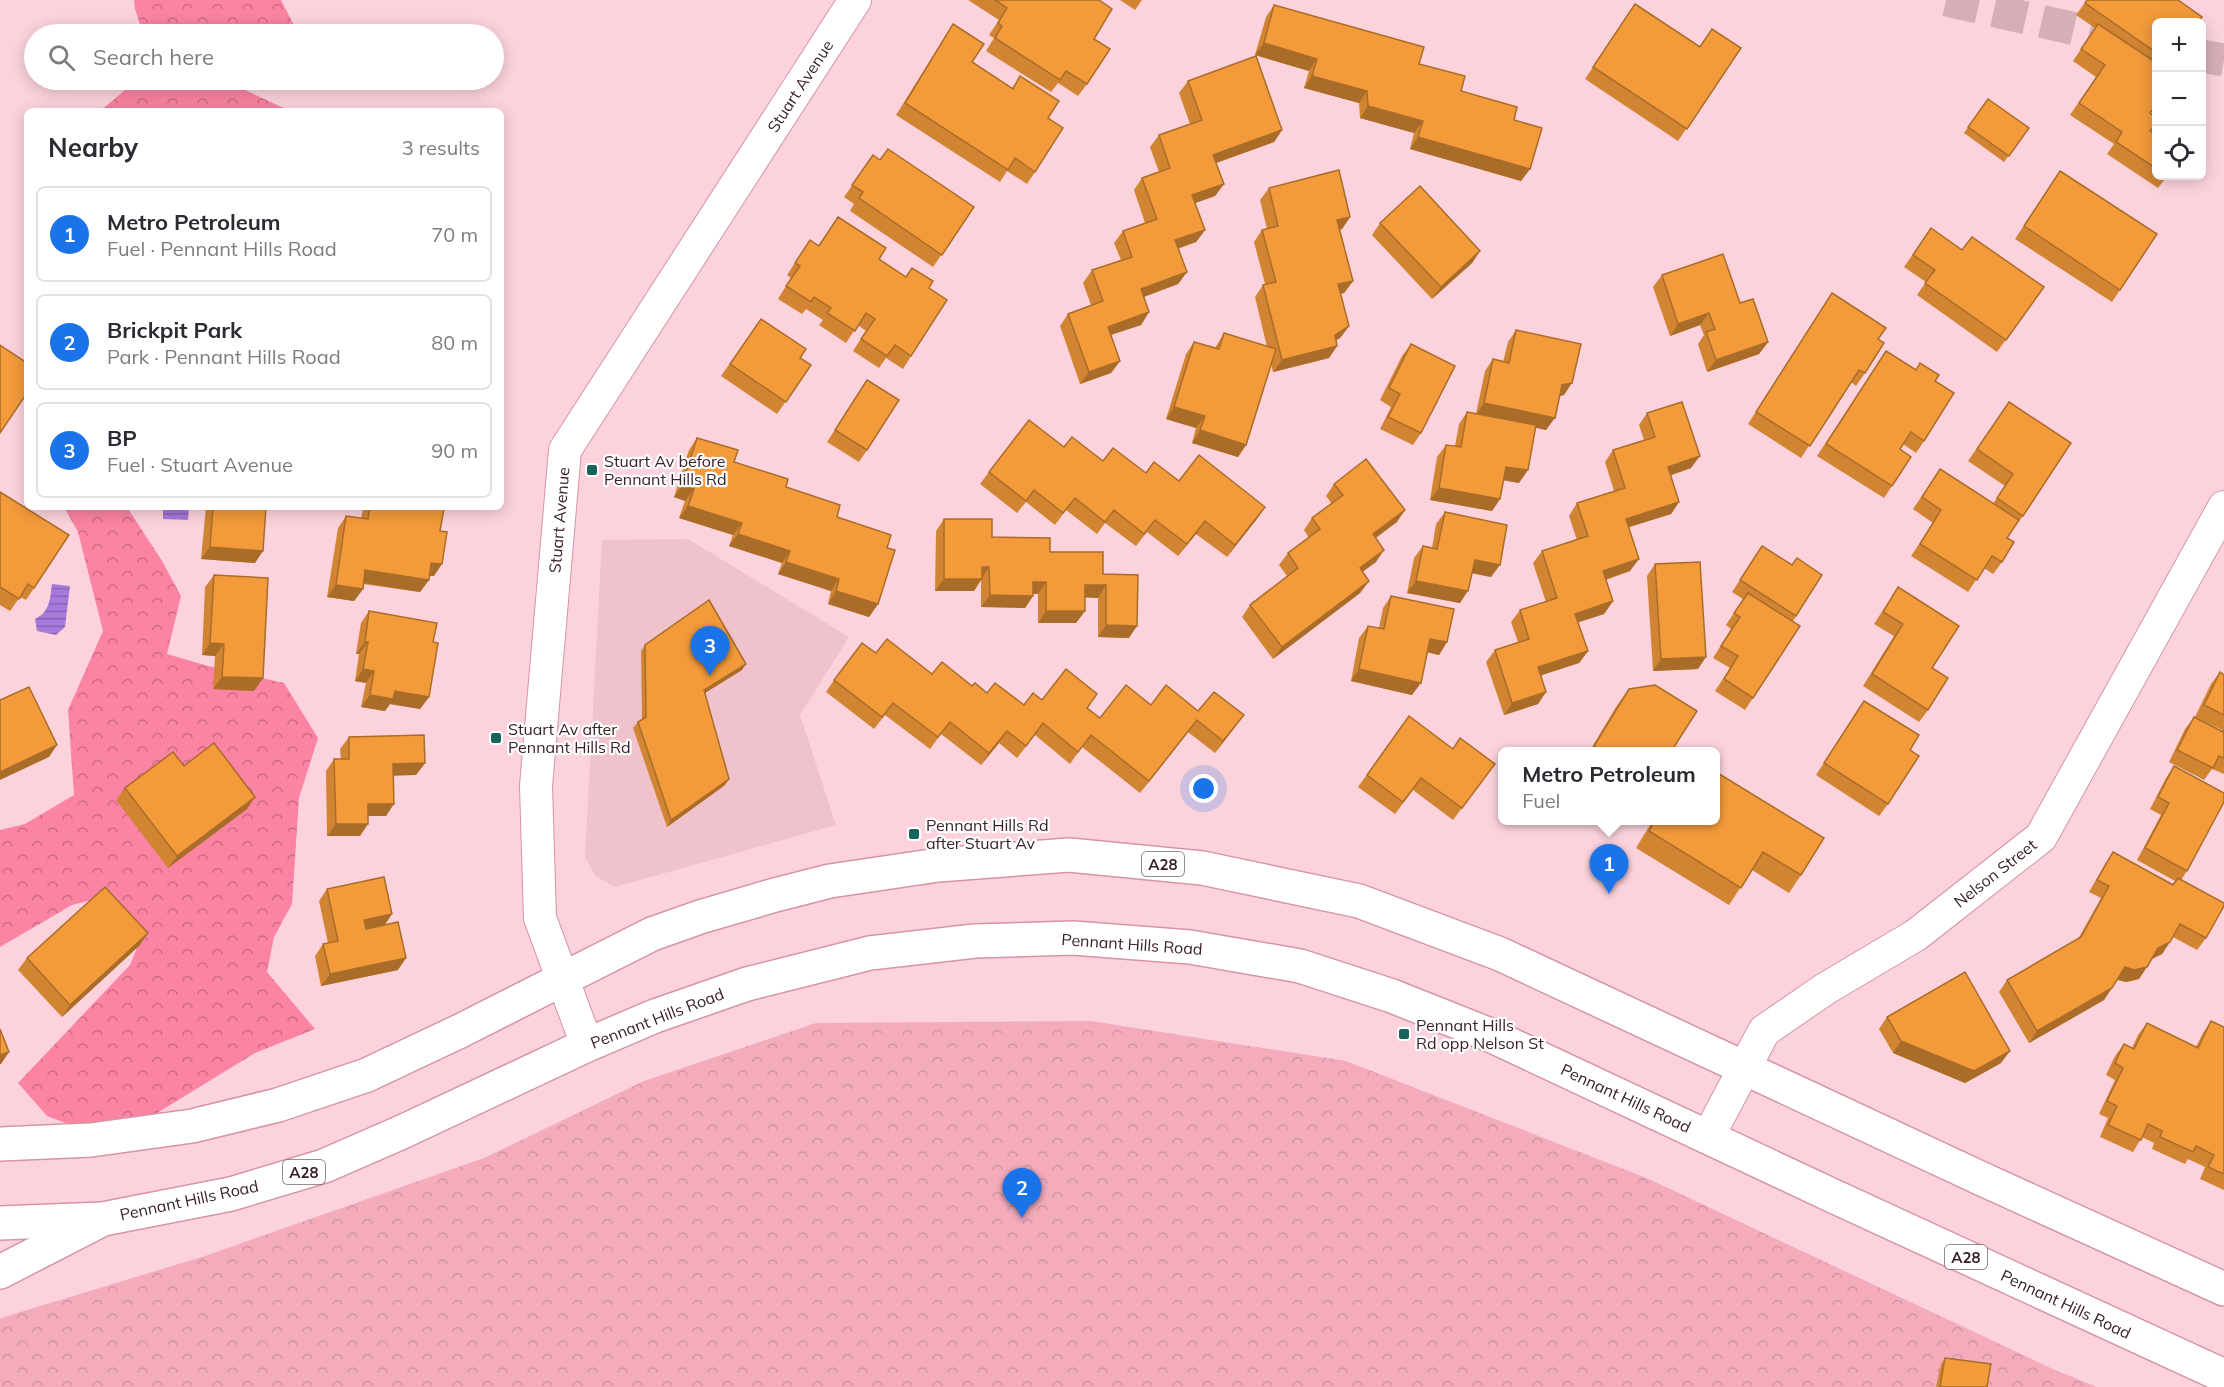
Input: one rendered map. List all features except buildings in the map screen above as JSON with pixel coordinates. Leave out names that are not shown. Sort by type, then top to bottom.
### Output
[{"type":"main road","name":"A28","points":[[0,1144],[91,1140],[192,1126],[278,1105],[367,1075],[460,1031],[652,934],[700,917],[830,880],[938,865],[1069,855],[1202,868],[1359,901],[1500,954],[2224,1289]]},
{"type":"main road","name":"Pennant Hills Road","points":[[0,1224],[103,1218],[231,1194],[324,1166],[587,1045],[655,1016],[747,984],[870,953],[975,941],[1073,938],[1190,947],[1300,966],[1392,996],[1490,1035],[2224,1376]]},
{"type":"main road","points":[[0,1272],[103,1218]]},
{"type":"street","name":"Stuart Avenue","points":[[587,1045],[540,918],[536,786],[565,450],[855,0]]},
{"type":"street","name":"Nelson Street","points":[[1708,1137],[1764,1031],[1825,989],[1916,935],[2041,837],[2224,507]]},
{"type":"shaded area","points":[[163,510],[189,510],[188,520],[163,519]]},
{"type":"shaded area","points":[[688,539],[849,637],[800,715],[836,825],[615,887],[595,876],[585,857],[602,540]]},
{"type":"shaded area","points":[[52,584],[70,586],[65,627],[56,635],[37,631],[35,619],[46,609]]},
{"type":"green space","points":[[134,0],[281,0],[293,24],[140,24]]},
{"type":"green space","points":[[125,90],[245,90],[284,108],[104,108]]},
{"type":"green space","points":[[66,510],[129,510],[162,561],[181,596],[167,654],[284,683],[318,738],[299,798],[292,904],[274,937],[267,972],[315,1029],[255,1053],[144,1121],[81,1129],[47,1116],[18,1083],[130,965],[141,938],[108,896],[72,905],[0,947],[0,830],[25,824],[74,795],[68,710],[103,631],[78,532]]},
{"type":"green space","points":[[1091,1021],[1346,1061],[1649,1179],[2055,1370],[2097,1387],[0,1387],[0,1319],[4,1317],[205,1256],[484,1158],[644,1081],[816,1023]]},
{"type":"tunnel","points":[[1946,0],[2152,46]]},
{"type":"tunnel","points":[[2206,57],[2224,60]]},
{"type":"place","name":"Stuart Av before Pennant Hills Rd","points":[[592,470]]},
{"type":"place","name":"BP","points":[[710,676]]},
{"type":"place","name":"Stuart Av after Pennant Hills Rd","points":[[496,738]]},
{"type":"place","name":"Pennant Hills Rd after Stuart Av","points":[[914,834]]},
{"type":"place","name":"Metro Petroleum","points":[[1609,894]]},
{"type":"place","name":"Pennant Hills Rd opp Nelson St","points":[[1404,1034]]},
{"type":"place","name":"Brickpit Park","points":[[1022,1218]]}]
